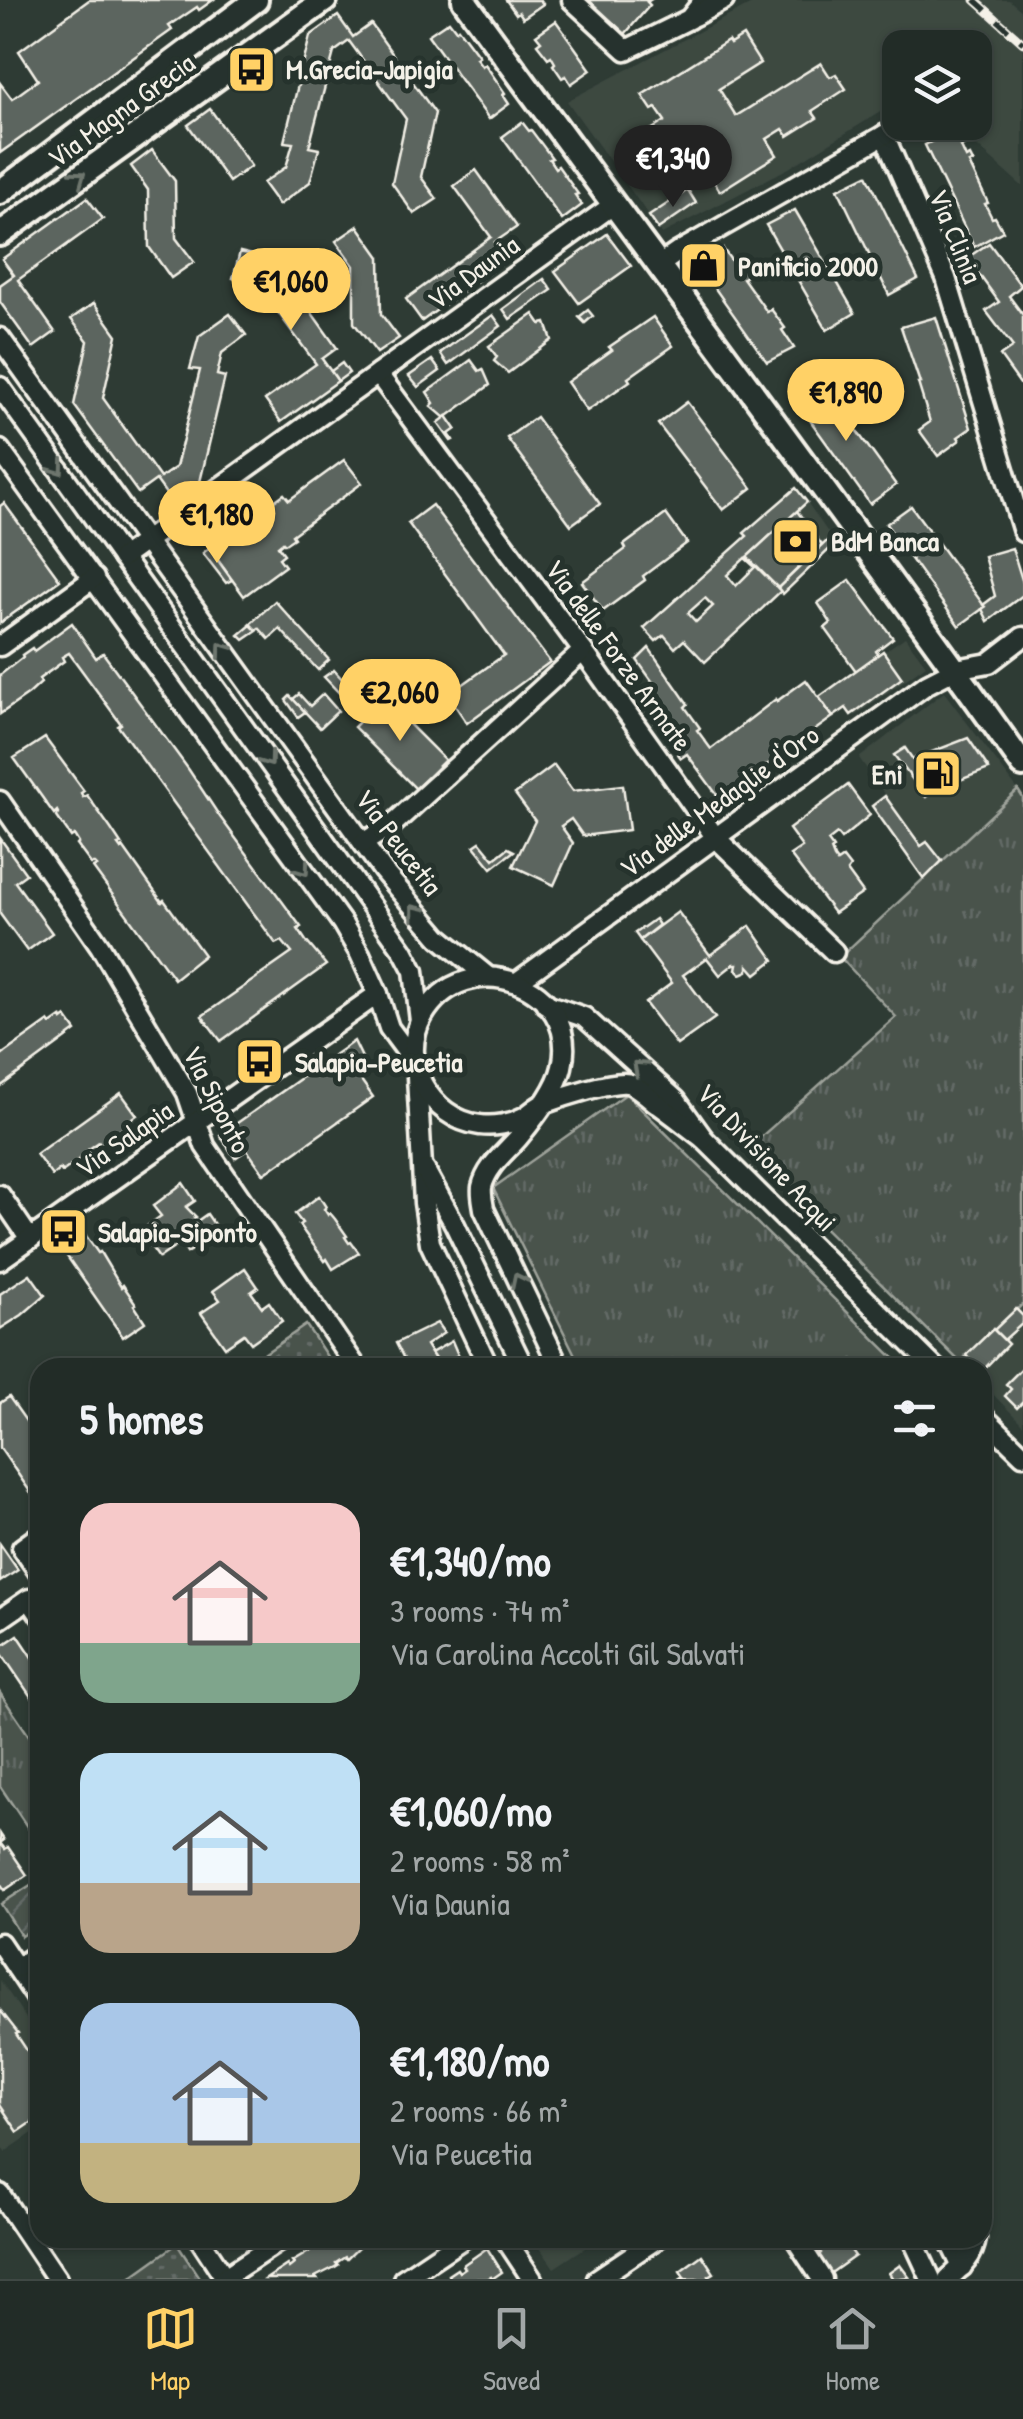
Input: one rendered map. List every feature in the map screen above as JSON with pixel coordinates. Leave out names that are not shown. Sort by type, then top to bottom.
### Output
[{"type":"main road","name":"Via Magna Grecia","points":[[0,192],[256,0]]},
{"type":"main road","name":"Via Magna Grecia","points":[[0,234],[325,0]]},
{"type":"main road","points":[[464,0],[1023,765]]},
{"type":"street","points":[[572,0],[626,50],[724,0]]},
{"type":"street","points":[[690,19],[704,0]]},
{"type":"street","points":[[658,266],[882,136]]},
{"type":"street","name":"Via Clinia","points":[[886,140],[946,278],[1023,532]]},
{"type":"street","name":"Via Daunia","points":[[122,558],[613,205]]},
{"type":"street","name":"Via Peucetia","points":[[0,338],[211,634],[426,924],[488,976],[517,982],[546,1004]]},
{"type":"street","name":"Via delle Forze Armate","points":[[378,374],[583,650],[716,838],[834,952]]},
{"type":"street","points":[[0,390],[404,950],[414,972],[420,1021]]},
{"type":"street","points":[[0,450],[342,923],[378,994],[388,1028],[440,1108],[459,1120],[502,1125],[523,1118],[541,1105],[613,1082],[630,1084],[704,1139]]},
{"type":"street","points":[[0,646],[94,578]]},
{"type":"street","name":"Via delle Medaglie d'Oro","points":[[517,982],[927,684],[956,669],[989,663],[1023,637]]},
{"type":"street","points":[[363,843],[392,825],[583,650]]},
{"type":"street","name":"Via Siponto","points":[[0,801],[100,946],[187,1092],[205,1146],[351,1358]]},
{"type":"street","points":[[484,1358],[430,1243],[414,1042],[431,1003],[466,980],[488,976]]},
{"type":"street","name":"Via Salapia","points":[[0,1260],[378,994]]},
{"type":"street","points":[[546,1004],[558,1023],[564,1044],[562,1066],[554,1088],[488,1173],[481,1189],[484,1209],[555,1358]]},
{"type":"street","name":"Via Divisione Acqui","points":[[546,1004],[584,1017],[676,1100],[704,1139],[925,1358]]},
{"type":"street","points":[[422,1165],[519,1358]]},
{"type":"street","points":[[0,1196],[30,1239]]},
{"type":"street","points":[[992,1424],[1023,1455]]},
{"type":"street","points":[[0,1618],[30,1600]]},
{"type":"street","points":[[0,1943],[30,1988]]},
{"type":"street","points":[[17,1968],[30,1959]]},
{"type":"street","points":[[0,2194],[30,2239]]},
{"type":"street","points":[[36,2248],[57,2279]]},
{"type":"street","points":[[206,2248],[225,2278],[269,2248]]},
{"type":"street","points":[[403,2279],[449,2248]]},
{"type":"street","points":[[512,2248],[532,2279]]},
{"type":"street","points":[[597,2279],[643,2248]]},
{"type":"street","points":[[802,2248],[822,2279]]},
{"type":"street","points":[[917,2248],[932,2279]]},
{"type":"street","points":[[950,2248],[955,2273]]},
{"type":"street","points":[[955,2273],[975,2248]]},
{"type":"shaded area","points":[[759,0],[1009,0],[1023,12],[1023,187],[970,140],[992,140],[992,30],[882,30],[882,111],[789,168],[662,234],[567,101]]},
{"type":"shaded area","name":"BdM Banca","points":[[807,502],[831,537],[778,588],[747,557]]},
{"type":"shaded area","points":[[905,637],[926,665],[855,716],[846,708],[833,717],[819,697]]},
{"type":"shaded area","name":"Eni","points":[[944,692],[1018,790],[937,866],[859,758]]},
{"type":"shaded area","points":[[1023,1304],[1023,1425],[992,1393],[992,1358],[965,1358]]},
{"type":"shaded area","points":[[0,1980],[30,2024],[30,2135],[5,2152],[0,2145]]},
{"type":"shaded area","points":[[540,2248],[585,2248],[554,2268]]},
{"type":"green space","points":[[1018,790],[1023,798],[1023,1304],[964,1358],[956,1358],[746,1150],[896,1017],[840,957]]},
{"type":"green space","points":[[626,1094],[894,1358],[577,1358],[493,1188]]},
{"type":"green space","points":[[306,1325],[328,1358],[258,1358]]},
{"type":"green space","points":[[0,1693],[30,1737],[30,1831],[0,1786]]},
{"type":"green space","points":[[30,1885],[30,1930],[21,1936],[1,1904]]},
{"type":"green space","points":[[171,2248],[180,2248],[200,2279],[128,2279]]},
{"type":"building","points":[[89,0],[213,0],[169,26],[172,30],[0,153],[0,83],[12,99],[38,80],[19,51]]},
{"type":"building","points":[[506,0],[540,0],[543,4],[523,18]]},
{"type":"building","points":[[587,0],[650,0],[650,5],[625,34]]},
{"type":"building","points":[[338,16],[353,37],[371,24],[435,113],[421,177],[437,199],[414,214],[392,183],[406,119],[349,41],[334,52],[309,147],[319,149],[310,182],[279,205],[263,183],[286,167],[293,143],[284,142],[310,36]]},
{"type":"building","points":[[449,21],[505,93],[509,104],[489,119],[428,35]]},
{"type":"building","points":[[556,21],[591,70],[571,84],[537,44],[541,41],[536,35]]},
{"type":"building","points":[[743,36],[760,63],[719,89],[736,116],[821,63],[830,77],[836,74],[846,89],[812,111],[817,118],[788,136],[783,129],[767,139],[777,155],[720,191],[699,159],[651,188],[624,147],[665,121],[642,95],[728,41],[730,44]]},
{"type":"building","points":[[210,109],[251,166],[229,182],[188,125]]},
{"type":"building","points":[[522,122],[578,194],[575,195],[582,205],[562,220],[502,137]]},
{"type":"building","points":[[935,140],[962,140],[965,145],[961,147],[973,162],[969,163],[988,203],[985,204],[1003,231],[974,247],[925,145]]},
{"type":"building","points":[[152,150],[175,181],[176,238],[194,262],[171,278],[149,247],[148,190],[131,166]]},
{"type":"building","points":[[476,170],[517,227],[495,242],[507,259],[422,321],[406,299],[491,237],[454,186]]},
{"type":"building","points":[[867,175],[918,279],[889,295],[838,189]]},
{"type":"building","points":[[688,190],[696,203],[658,229],[649,216]]},
{"type":"building","points":[[87,198],[103,219],[18,280],[55,332],[33,348],[0,302],[0,285],[14,275],[2,259]]},
{"type":"building","points":[[795,210],[855,313],[827,330],[766,225]]},
{"type":"building","points":[[358,226],[380,257],[381,314],[399,338],[377,353],[354,323],[354,266],[336,241]]},
{"type":"building","points":[[607,234],[631,266],[579,303],[555,271]]},
{"type":"building","points":[[989,243],[1021,286],[1009,296],[1023,315],[1023,388],[1000,356],[1013,347],[986,311],[999,302],[967,258]]},
{"type":"building","points":[[723,249],[747,275],[743,278],[767,312],[771,309],[785,328],[782,330],[794,348],[767,362],[697,263]]},
{"type":"building","points":[[240,252],[274,260],[337,348],[322,359],[338,381],[281,422],[265,400],[316,364],[257,284],[233,278]]},
{"type":"building","points":[[544,279],[552,290],[510,319],[503,309]]},
{"type":"building","points":[[94,303],[117,335],[103,398],[160,478],[176,467],[200,370],[190,369],[199,336],[230,314],[246,335],[222,353],[217,375],[225,377],[200,482],[172,502],[156,480],[138,493],[74,405],[88,341],[71,319]]},
{"type":"building","points":[[588,310],[593,316],[585,323],[579,317]]},
{"type":"building","points":[[534,314],[541,324],[546,323],[552,340],[508,373],[494,361],[497,357],[489,346]]},
{"type":"building","points":[[493,315],[501,326],[448,365],[440,353]]},
{"type":"building","points":[[653,317],[673,346],[587,411],[567,382]]},
{"type":"building","points":[[936,317],[971,428],[938,456],[919,430],[930,422],[901,327]]},
{"type":"building","points":[[432,360],[440,371],[418,387],[409,376]]},
{"type":"building","points":[[471,360],[479,371],[483,369],[490,385],[445,418],[431,406],[434,403],[427,392]]},
{"type":"building","points":[[342,363],[349,373],[338,381],[331,371]]},
{"type":"building","points":[[822,383],[896,485],[870,504],[797,402]]},
{"type":"building","points":[[687,402],[752,488],[723,510],[658,424]]},
{"type":"building","points":[[447,416],[456,429],[449,434],[451,441],[438,423]]},
{"type":"building","points":[[536,417],[600,504],[571,525],[507,438]]},
{"type":"building","points":[[344,460],[362,483],[292,535],[294,538],[278,546],[284,554],[279,558],[285,566],[244,596],[209,548],[284,494],[289,500]]},
{"type":"building","points":[[796,488],[807,502],[747,557],[781,591],[705,662],[684,640],[675,648],[664,635],[656,641],[644,628],[747,536],[744,533]],"holes":[[[745,558],[755,567],[736,586],[727,575]],[[705,598],[713,606],[696,622],[688,613]]]},
{"type":"building","points":[[4,503],[60,580],[0,623],[0,506]]},
{"type":"building","points":[[432,505],[550,662],[467,723],[448,695],[504,655],[408,523]]},
{"type":"building","points":[[911,506],[985,607],[959,626],[886,524]]},
{"type":"building","name":"BdM Banca","points":[[797,511],[822,545],[778,588],[747,557]]},
{"type":"building","points":[[666,514],[687,543],[603,611],[582,582]]},
{"type":"building","points":[[831,537],[836,543],[783,594],[778,588]]},
{"type":"building","points":[[209,548],[232,580],[226,583],[203,553]]},
{"type":"building","points":[[1012,548],[1023,595],[988,621],[983,605],[995,596],[984,556]]},
{"type":"building","points":[[850,580],[893,638],[856,671],[825,628],[831,623],[818,603]]},
{"type":"building","points":[[275,601],[329,660],[318,670],[280,629],[269,639],[250,624]]},
{"type":"building","points":[[72,623],[96,658],[103,653],[326,965],[221,1041],[202,1016],[292,953],[282,941],[276,944],[69,653],[39,679],[41,683],[29,694],[0,714],[0,675],[22,655],[32,648],[34,651]]},
{"type":"building","points":[[251,625],[257,631],[244,640],[239,635]]},
{"type":"building","points":[[649,648],[688,704],[685,707],[711,749],[806,680],[833,717],[720,799],[687,754],[681,758],[640,701],[657,688],[637,660]]},
{"type":"building","points":[[883,651],[902,678],[851,715],[846,708],[833,717],[819,697]]},
{"type":"building","points":[[334,670],[351,689],[343,697],[324,677]]},
{"type":"building","points":[[299,694],[310,706],[323,694],[338,711],[320,728],[293,699]]},
{"type":"building","points":[[290,696],[305,712],[298,717],[286,700]]},
{"type":"building","points":[[383,698],[445,760],[416,789],[354,727]]},
{"type":"building","points":[[45,738],[84,791],[83,797],[87,795],[111,829],[121,844],[118,845],[204,955],[174,979],[93,868],[97,866],[91,864],[74,835],[71,837],[57,817],[57,811],[54,814],[14,758]]},
{"type":"building","points":[[968,738],[989,769],[934,790],[913,759]]},
{"type":"building","points":[[905,748],[934,790],[926,797],[894,755]]},
{"type":"building","points":[[554,765],[573,791],[623,785],[629,830],[583,836],[571,819],[561,826],[573,843],[554,885],[513,866],[535,821],[515,794]]},
{"type":"building","points":[[848,785],[870,815],[841,839],[837,834],[828,841],[834,858],[837,862],[843,858],[863,893],[834,913],[790,855],[802,847],[789,829]]},
{"type":"building","points":[[885,796],[921,846],[927,842],[942,861],[924,879],[872,806]]},
{"type":"building","points":[[0,838],[26,874],[15,882],[52,933],[27,951],[0,914]]},
{"type":"building","points":[[480,842],[494,859],[508,848],[514,851],[492,868],[474,846]]},
{"type":"building","points":[[678,912],[710,955],[750,926],[774,960],[756,974],[748,965],[748,971],[741,974],[734,964],[720,975],[707,958],[683,975],[715,1018],[677,1045],[645,1003],[672,983],[640,940]]},
{"type":"building","points":[[655,919],[659,925],[640,940],[635,933]]},
{"type":"building","points":[[66,1017],[76,1031],[0,1087],[0,1056],[49,1021],[51,1024]]},
{"type":"building","points":[[354,1041],[366,1066],[356,1073],[373,1097],[264,1174],[247,1150],[235,1158],[220,1135]]},
{"type":"building","points":[[121,1093],[137,1115],[52,1176],[36,1154]]},
{"type":"building","points":[[183,1183],[195,1201],[186,1207],[194,1218],[197,1221],[207,1214],[220,1233],[187,1253],[181,1243],[159,1258],[140,1231],[161,1216],[153,1206]]},
{"type":"building","points":[[319,1196],[328,1215],[359,1253],[333,1269],[295,1214]]},
{"type":"building","points":[[86,1236],[145,1322],[123,1337],[64,1252]]},
{"type":"building","points":[[245,1268],[258,1287],[251,1292],[262,1307],[269,1302],[282,1321],[251,1343],[244,1334],[225,1347],[201,1313],[220,1300],[213,1291]]},
{"type":"building","points":[[30,1274],[45,1295],[0,1329],[0,1294]]},
{"type":"building","points":[[1016,1309],[1023,1316],[1023,1323],[1004,1340],[994,1330]]},
{"type":"building","points":[[437,1323],[444,1333],[426,1345],[434,1358],[404,1358],[396,1343]]},
{"type":"building","points":[[993,1329],[1008,1344],[992,1361],[966,1355]]},
{"type":"building","points":[[452,1341],[458,1355],[434,1358],[431,1353]]},
{"type":"building","points":[[1023,1367],[1023,1402],[1017,1408],[1005,1396],[1011,1389],[1006,1384]]},
{"type":"building","points":[[9,1397],[30,1427],[30,1492],[0,1448],[0,1403]]},
{"type":"building","points":[[0,1544],[18,1570],[0,1582]]},
{"type":"building","points":[[18,1635],[30,1653],[30,1695],[0,1651]]},
{"type":"building","points":[[0,1843],[5,1849],[8,1847],[27,1875],[5,1890],[0,1883]]},
{"type":"building","points":[[0,2010],[30,2055],[30,2124],[18,2132],[0,2105]]},
{"type":"building","points":[[315,2248],[358,2248],[317,2279],[266,2279],[287,2265],[289,2268]]},
{"type":"building","points":[[487,2248],[502,2272],[492,2279],[446,2279],[457,2269],[459,2272],[465,2268],[463,2265]]},
{"type":"building","points":[[817,2248],[849,2248],[855,2256],[831,2273]]},
{"type":"building","points":[[702,2255],[714,2273],[709,2276],[711,2279],[681,2279],[684,2277],[680,2271]]},
{"type":"building","points":[[900,2265],[909,2277],[893,2279],[889,2273]]},
{"type":"railway","points":[[975,0],[1023,43]]},
{"type":"place","name":"M.Grecia-Japigia","points":[[251,69]]},
{"type":"place","name":"Panificio 2000","points":[[703,266]]},
{"type":"place","name":"BdM Banca","points":[[796,541]]},
{"type":"place","name":"Eni","points":[[938,774]]},
{"type":"place","name":"Salapia-Peucetia","points":[[260,1062]]},
{"type":"place","name":"Salapia-Siponto","points":[[63,1232]]}]
